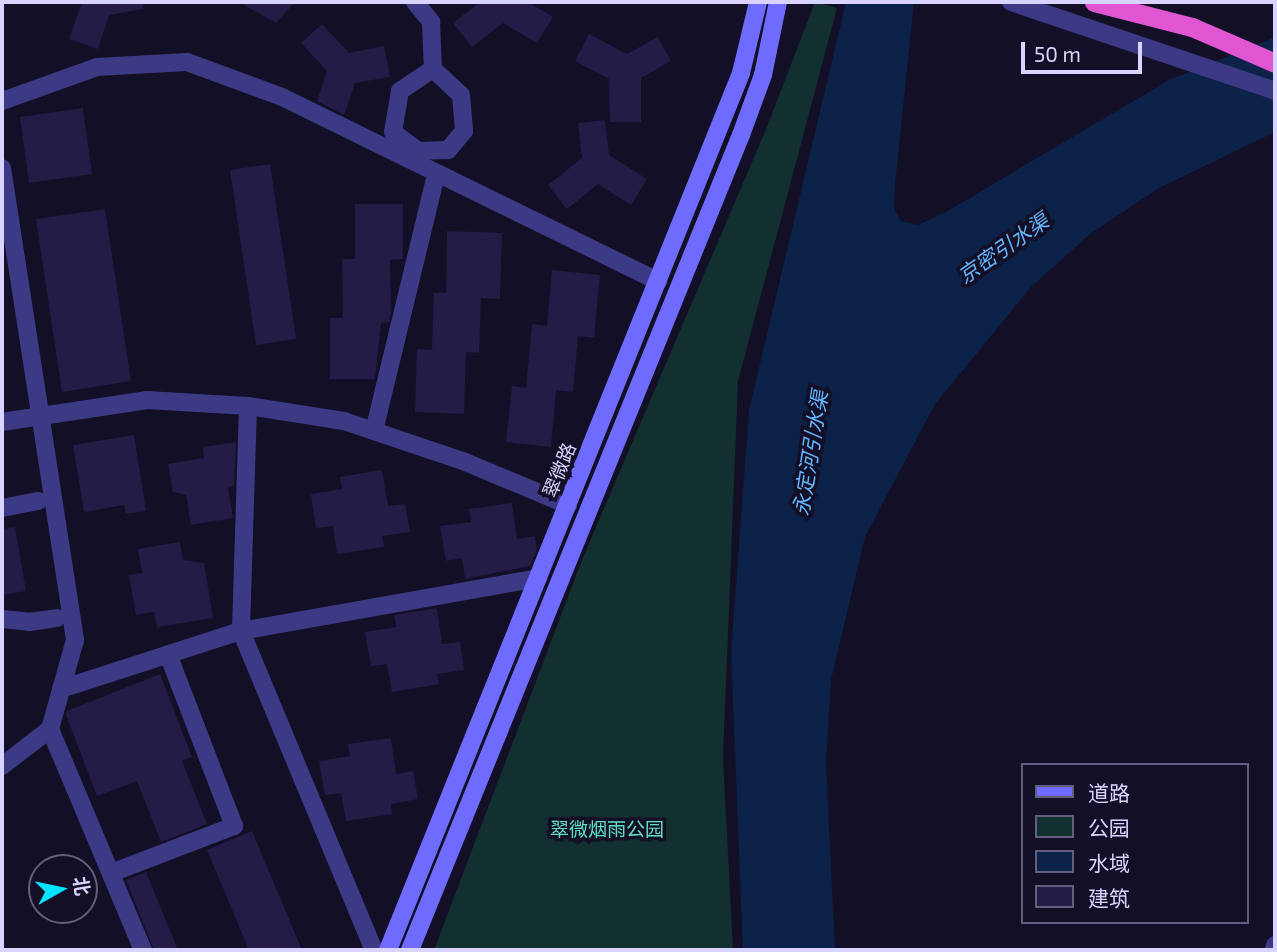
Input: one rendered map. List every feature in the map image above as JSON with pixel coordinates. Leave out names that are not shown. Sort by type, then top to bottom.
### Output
[{"type":"highway","points":[[1094,2],[1192,27],[1275,62]]},
{"type":"main road","name":"翠微路","points":[[388,950],[741,73],[758,2]]},
{"type":"main road","points":[[410,950],[741,135],[763,75],[779,2]]},
{"type":"street","points":[[415,2],[431,22],[433,69],[461,95],[464,131],[448,150],[418,151],[393,132],[400,92],[433,69]]},
{"type":"street","points":[[1011,2],[1275,91]]},
{"type":"street","points":[[2,101],[97,67],[187,62],[282,97],[658,281]]},
{"type":"street","points":[[2,167],[75,640],[50,729],[2,766]]},
{"type":"street","points":[[374,431],[436,174]]},
{"type":"street","points":[[2,422],[41,419],[147,400],[248,405],[344,421],[568,505]]},
{"type":"street","points":[[248,405],[241,631],[374,950]]},
{"type":"street","points":[[2,508],[38,501]]},
{"type":"street","points":[[61,689],[241,631],[538,578]]},
{"type":"street","points":[[2,619],[29,622],[57,618]]},
{"type":"street","points":[[111,873],[234,826],[169,654]]},
{"type":"street","points":[[50,729],[143,950]]},
{"type":"green space","name":"翠微烟雨公园","points":[[815,2],[837,8],[738,381],[723,757],[733,950],[434,950],[582,560],[767,127]]},
{"type":"water","points":[[846,2],[914,2],[895,185],[894,209],[901,221],[918,225],[946,212],[1169,80],[1275,37],[1275,132],[1159,188],[1090,234],[1032,286],[935,404],[865,537],[831,680],[826,762],[835,950],[743,950],[731,654],[749,410]]},
{"type":"building","points":[[82,2],[143,2],[143,9],[109,15],[98,49],[69,39]]},
{"type":"building","points":[[239,2],[295,2],[276,23]]},
{"type":"building","points":[[480,2],[528,2],[553,17],[537,43],[503,23],[472,47],[453,23]]},
{"type":"building","points":[[322,24],[349,53],[384,46],[390,77],[355,83],[344,115],[317,101],[327,71],[301,43]]},
{"type":"building","points":[[589,34],[627,54],[658,37],[671,61],[641,78],[641,122],[610,122],[609,79],[575,61]]},
{"type":"building","points":[[83,108],[92,174],[29,183],[20,117]]},
{"type":"building","points":[[605,120],[609,155],[647,179],[631,205],[598,184],[567,209],[548,185],[582,158],[578,123]]},
{"type":"building","points":[[270,164],[296,339],[256,345],[230,170]]},
{"type":"building","points":[[355,204],[403,204],[403,259],[390,260],[391,312],[389,322],[381,323],[375,379],[330,379],[330,318],[343,318],[342,259],[355,259]]},
{"type":"building","points":[[105,209],[131,381],[62,392],[36,219]]},
{"type":"building","points":[[447,231],[502,233],[500,299],[481,298],[479,353],[466,352],[464,414],[415,412],[417,349],[432,350],[434,293],[446,293]]},
{"type":"building","points":[[552,270],[600,275],[594,338],[578,336],[573,392],[556,390],[551,447],[506,442],[512,386],[526,388],[532,324],[547,326]]},
{"type":"building","points":[[134,435],[146,511],[126,514],[124,505],[84,512],[73,445]]},
{"type":"building","points":[[236,442],[234,486],[228,487],[233,518],[191,525],[186,495],[173,492],[168,464],[204,458],[203,447]]},
{"type":"building","points":[[382,470],[388,506],[405,504],[410,532],[382,536],[384,547],[337,554],[333,526],[316,528],[311,494],[342,489],[340,477]]},
{"type":"building","points":[[512,503],[517,539],[535,536],[537,550],[530,566],[465,579],[462,558],[446,561],[440,526],[471,522],[469,509]]},
{"type":"building","points":[[15,527],[26,591],[2,595],[2,529]]},
{"type":"building","points":[[180,542],[183,560],[204,563],[213,618],[157,627],[154,612],[136,615],[129,575],[142,573],[138,549]]},
{"type":"building","points":[[437,608],[442,644],[460,642],[464,670],[437,674],[439,684],[392,692],[387,664],[371,666],[365,632],[396,627],[394,615]]},
{"type":"building","points":[[160,674],[192,757],[182,761],[207,824],[161,842],[137,781],[97,796],[66,715],[67,711]]},
{"type":"building","points":[[391,738],[396,774],[413,771],[418,799],[391,804],[392,814],[346,821],[341,793],[325,795],[319,761],[350,756],[348,744]]},
{"type":"building","points":[[252,831],[302,950],[249,950],[207,850]]},
{"type":"building","points":[[146,872],[178,950],[154,950],[126,880]]},
{"type":"water label","name":"京密引水渠","points":[[1003,248]]},
{"type":"water label","name":"永定河引水渠","points":[[810,453]]}]
